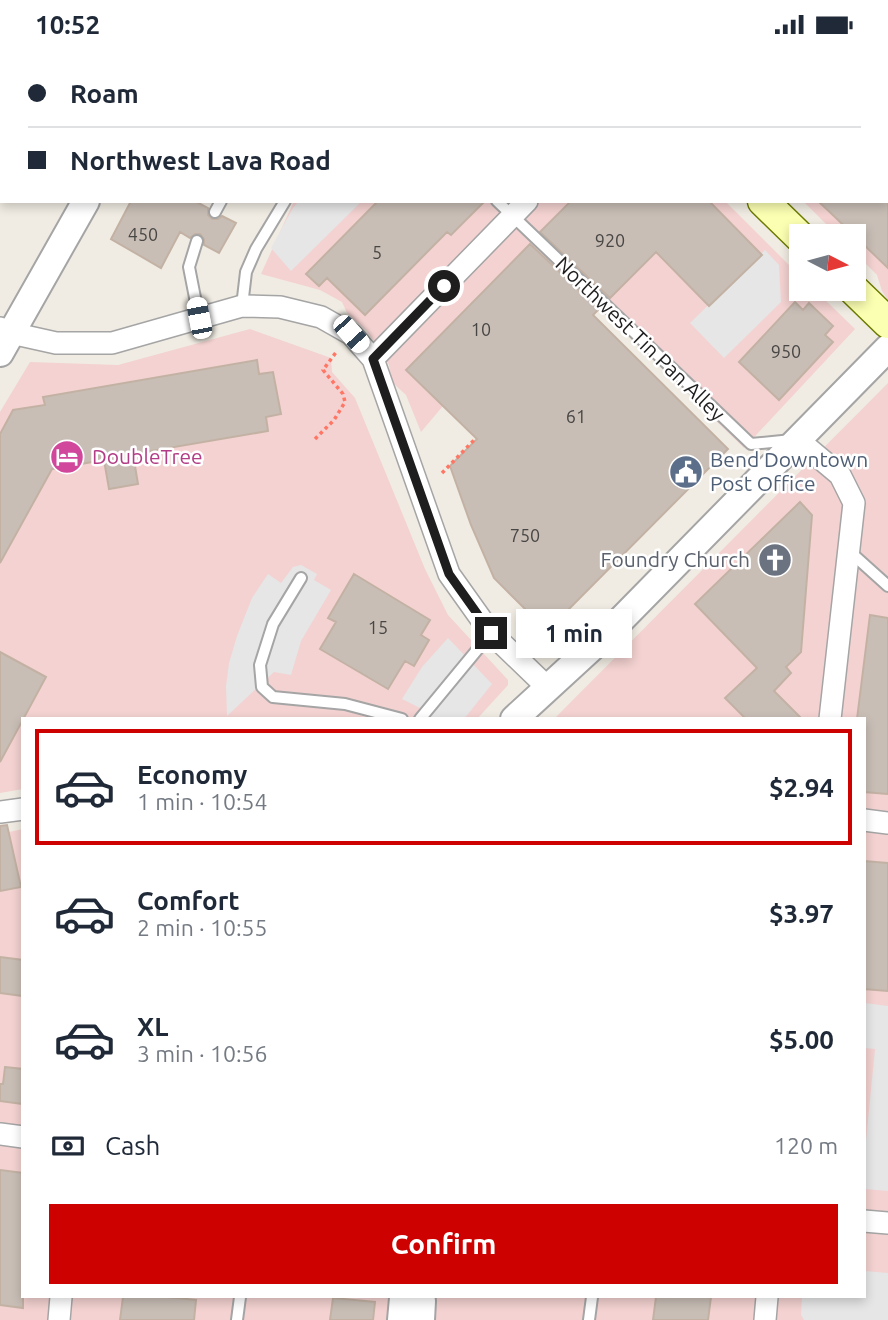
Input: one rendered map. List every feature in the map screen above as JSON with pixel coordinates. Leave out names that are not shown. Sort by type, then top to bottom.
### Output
[{"type":"main road","points":[[765,203],[789,226]]},
{"type":"main road","points":[[865,301],[888,323]]},
{"type":"street","points":[[85,203],[4,338],[57,343],[113,343],[242,306],[280,307],[321,317],[351,334],[373,359],[449,574],[491,633],[547,687]]},
{"type":"street","points":[[373,359],[525,203]]},
{"type":"street","points":[[516,717],[611,629],[888,348]]},
{"type":"street","points":[[797,439],[840,475],[853,503],[830,717]]},
{"type":"street","points":[[0,813],[21,809]]},
{"type":"street","points":[[866,820],[888,823]]},
{"type":"street","points":[[0,1134],[21,1137]]},
{"type":"street","points":[[866,1221],[888,1223]]},
{"type":"street","points":[[59,1320],[61,1298]]},
{"type":"street","points":[[401,1320],[403,1298]]},
{"type":"street","points":[[419,1298],[422,1301],[421,1320]]},
{"type":"street","points":[[765,1320],[767,1298]]},
{"type":"lane","points":[[215,212],[220,203]]},
{"type":"lane","points":[[242,306],[246,272],[284,203]]},
{"type":"lane","name":"Northwest Tin Pan Alley","points":[[499,203],[751,444],[797,439]]},
{"type":"lane","points":[[197,241],[189,267],[199,318]]},
{"type":"lane","points":[[848,549],[888,586]]},
{"type":"lane","points":[[301,578],[274,624],[260,665],[262,687],[273,697],[345,704],[394,717]]},
{"type":"lane","points":[[422,717],[491,633]]},
{"type":"lane","points":[[237,1320],[240,1298]]},
{"type":"lane","points":[[589,1320],[592,1298]]},
{"type":"path","points":[[315,439],[334,420],[345,402],[343,394],[323,370],[335,351],[342,349]]},
{"type":"path","points":[[442,473],[476,437]]},
{"type":"shaded area","points":[[293,203],[727,203],[789,265],[789,301],[826,301],[855,329],[744,448],[569,278],[443,406],[421,432],[406,395],[392,382],[389,365],[367,331],[347,313],[342,302],[320,290],[261,274]]},
{"type":"shaded area","points":[[297,203],[360,203],[291,271],[271,248]]},
{"type":"shaded area","points":[[805,203],[888,203],[888,300],[877,275],[866,264],[866,224],[826,224]]},
{"type":"shaded area","points":[[765,250],[779,265],[781,302],[724,358],[690,323]]},
{"type":"shaded area","points":[[250,329],[331,358],[332,372],[355,398],[425,569],[448,615],[508,680],[508,685],[479,717],[21,717],[21,789],[0,793],[0,412],[30,362],[118,365]]},
{"type":"shaded area","points":[[888,383],[888,1320],[0,1320],[0,834],[21,829],[21,1298],[866,1298],[866,717],[556,717]]},
{"type":"shaded area","points":[[301,565],[317,574],[314,580],[331,590],[301,641],[291,675],[274,672],[227,716],[226,686],[229,663],[252,598],[268,574],[281,583],[293,567]]},
{"type":"shaded area","points":[[448,638],[492,684],[466,717],[426,717],[420,708],[402,699],[422,667]]},
{"type":"shaded area","points":[[866,1003],[888,1006],[888,1191],[866,1189],[866,1141],[875,1049],[866,1048]]},
{"type":"shaded area","points":[[866,1271],[888,1273],[888,1320],[804,1320],[801,1315],[802,1298],[866,1298]]},
{"type":"building","points":[[130,203],[199,203],[208,208],[208,215],[212,219],[222,216],[236,223],[219,253],[204,245],[200,234],[190,238],[180,232],[161,268],[111,239]]},
{"type":"building","points":[[376,203],[483,203],[451,235],[447,232],[365,315],[327,278],[319,286],[306,274]]},
{"type":"building","points":[[569,203],[711,203],[762,255],[709,306],[656,252],[610,298],[540,232]]},
{"type":"building","points":[[820,203],[888,203],[888,268],[866,247],[866,224],[842,224]]},
{"type":"building","points":[[530,244],[599,309],[593,315],[728,449],[556,622],[547,623],[535,619],[494,578],[471,525],[450,466],[477,439],[406,370]]},
{"type":"building","points":[[795,302],[803,310],[809,303],[833,326],[825,335],[833,342],[779,400],[739,362]]},
{"type":"building","name":"DoubleTree","points":[[257,360],[259,374],[273,372],[281,414],[266,417],[268,431],[133,454],[138,484],[109,489],[104,460],[52,469],[0,563],[0,434],[13,410],[45,405],[43,397]]},
{"type":"building","name":"Foundry Church","points":[[800,502],[812,515],[801,652],[786,667],[791,673],[774,691],[800,717],[744,717],[725,698],[757,668],[695,604]]},
{"type":"building","points":[[354,574],[430,620],[421,635],[429,640],[414,666],[405,661],[388,689],[320,649],[336,622],[328,618]]},
{"type":"building","points":[[870,615],[888,618],[888,794],[866,792],[866,717],[857,717]]},
{"type":"building","points":[[0,652],[46,677],[24,717],[21,717],[21,723],[0,762]]},
{"type":"building","points":[[7,825],[21,887],[0,891],[0,826]]},
{"type":"building","points":[[866,861],[888,863],[888,991],[866,989]]},
{"type":"building","points":[[0,957],[21,960],[21,996],[0,993]]},
{"type":"building","points":[[5,1067],[21,1069],[21,1104],[0,1101],[0,1084],[3,1084]]},
{"type":"building","points":[[0,1170],[21,1173],[23,1308],[0,1305]]},
{"type":"building","points":[[123,1298],[196,1300],[194,1320],[120,1320]]},
{"type":"building","points":[[333,1298],[375,1302],[373,1320],[330,1320]]},
{"type":"building","points":[[656,1298],[711,1298],[708,1320],[653,1320]]},
{"type":"place","name":"DoubleTree","points":[[67,457]]},
{"type":"place","name":"Bend Downtown Post Office","points":[[686,472]]},
{"type":"place","name":"Foundry Church","points":[[775,560]]},
{"type":"route","points":[[444,286],[373,359],[449,574],[491,633]]}]
